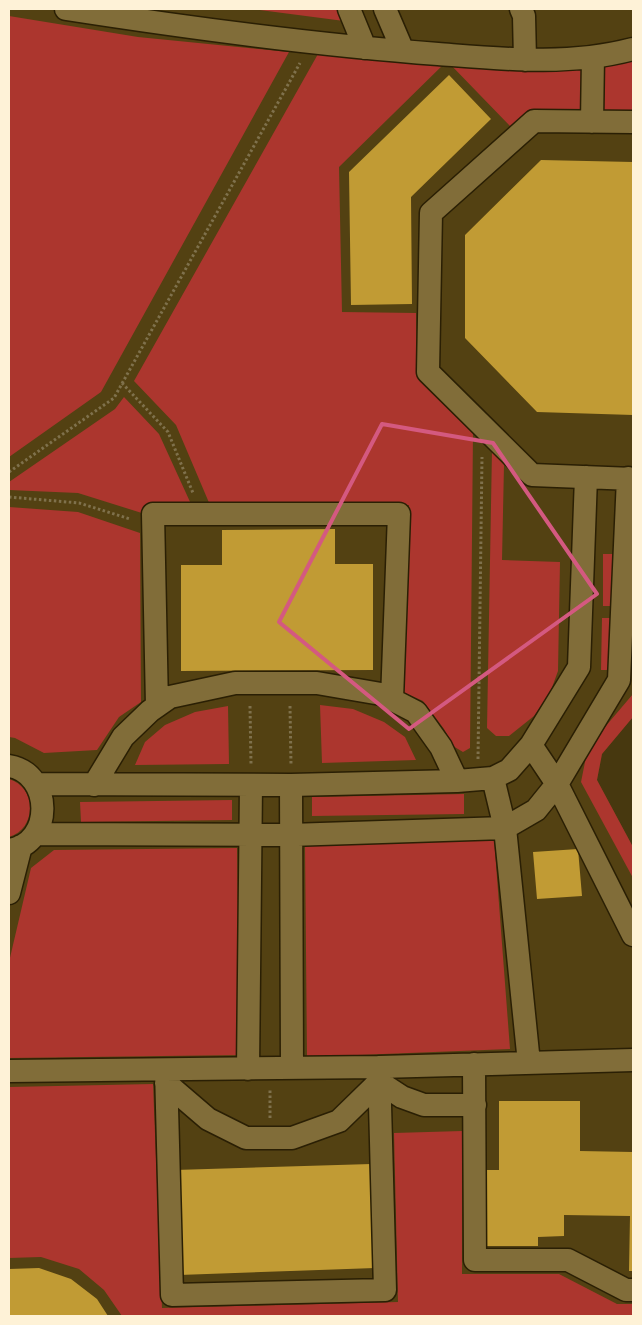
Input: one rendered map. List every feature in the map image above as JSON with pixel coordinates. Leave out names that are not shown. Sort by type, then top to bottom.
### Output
[{"type":"lane","points":[[67,9],[140,15],[312,42],[403,52],[525,60],[593,57],[633,49]]},
{"type":"lane","points":[[349,9],[365,48]]},
{"type":"lane","points":[[385,9],[403,52]]},
{"type":"lane","points":[[521,9],[524,16],[525,60]]},
{"type":"lane","points":[[592,122],[593,57]]},
{"type":"lane","points":[[22,843],[506,828],[536,810],[557,784],[619,680],[631,479],[532,475],[428,372],[431,213],[534,121],[633,122]]},
{"type":"lane","points":[[36,784],[291,785],[476,779],[509,770],[531,745],[579,668],[586,477]]},
{"type":"lane","points":[[157,706],[153,514],[399,514],[392,700]]},
{"type":"lane","points":[[94,785],[124,737],[157,706],[170,697],[235,683],[317,683],[381,694],[416,712],[442,747],[476,779],[506,828],[529,1063]]},
{"type":"lane","points":[[531,745],[557,784],[633,935]]},
{"type":"lane","points":[[9,766],[25,772],[36,784],[41,794],[43,812],[41,822],[22,843],[9,893]]},
{"type":"lane","points":[[251,785],[259,1068]]},
{"type":"lane","points":[[291,785],[292,1068]]},
{"type":"lane","points":[[9,1072],[166,1076],[259,1068],[292,1068],[379,1074],[474,1064],[633,1060]]},
{"type":"lane","points":[[474,1064],[475,1260],[568,1260],[626,1290],[633,1290]]},
{"type":"lane","points":[[166,1076],[172,1295],[385,1290],[379,1074]]},
{"type":"lane","points":[[166,1076],[208,1119],[246,1138],[292,1138],[339,1121],[379,1074]]},
{"type":"lane","points":[[379,1074],[402,1097],[424,1105],[475,1104]]},
{"type":"path","points":[[9,472],[114,398],[312,42]]},
{"type":"path","points":[[122,383],[168,432],[202,514]]},
{"type":"path","points":[[476,779],[483,426]]},
{"type":"path","points":[[9,497],[79,503],[153,526]]},
{"type":"path","points":[[289,682],[291,785]]},
{"type":"path","points":[[249,683],[251,785]]},
{"type":"path","points":[[259,1068],[270,1138]]},
{"type":"highlighted area","points":[[382,424],[493,443],[597,594],[409,729],[279,622]]},
{"type":"shaded area","points":[[9,9],[633,9],[633,717],[602,754],[597,780],[633,847],[633,1316],[9,1316]]},
{"type":"shaded area","points":[[252,9],[339,9],[344,21]]},
{"type":"shaded area","points":[[9,16],[138,37],[289,52],[101,392],[9,457]]},
{"type":"shaded area","points":[[318,54],[582,66],[582,112],[512,128],[447,61],[339,167],[342,312],[416,313],[417,377],[473,432],[470,748],[463,752],[453,746],[444,729],[423,701],[403,692],[409,505],[210,505],[176,425],[134,381]]},
{"type":"shaded area","points":[[633,60],[633,112],[604,112],[605,66]]},
{"type":"shaded area","points":[[124,397],[159,434],[191,504],[145,514],[78,493],[9,490],[9,482],[115,409]]},
{"type":"shaded area","points":[[492,450],[504,465],[502,560],[560,562],[558,671],[550,693],[534,716],[509,736],[496,736],[487,728]]},
{"type":"shaded area","points":[[9,507],[78,512],[140,533],[141,702],[119,717],[97,750],[44,753],[15,738],[9,737]]},
{"type":"shaded area","points":[[603,554],[614,554],[613,606],[603,606]]},
{"type":"shaded area","points":[[602,618],[613,618],[612,670],[601,670]]},
{"type":"shaded area","points":[[633,694],[633,717],[602,754],[597,780],[633,847],[633,878],[581,782],[588,747]]},
{"type":"shaded area","points":[[320,705],[353,709],[384,722],[405,737],[416,760],[322,763]]},
{"type":"shaded area","points":[[228,706],[229,764],[135,765],[145,742],[165,725],[195,712]]},
{"type":"shaded area","points":[[9,779],[18,783],[25,790],[30,808],[25,826],[18,833],[9,837]]},
{"type":"shaded area","points":[[464,794],[464,814],[312,816],[312,797]]},
{"type":"shaded area","points":[[232,800],[232,820],[81,822],[80,802]]},
{"type":"shaded area","points":[[494,838],[510,1049],[307,1057],[305,845]]},
{"type":"shaded area","points":[[237,848],[240,1055],[9,1058],[9,962],[31,868],[54,850]]},
{"type":"shaded area","points":[[153,1084],[162,1308],[398,1302],[394,1133],[462,1131],[462,1274],[559,1274],[617,1304],[633,1304],[633,1316],[122,1316],[104,1290],[79,1269],[41,1257],[9,1258],[9,1087]]},
{"type":"building","points":[[449,75],[491,119],[411,197],[412,304],[351,305],[349,172]]},
{"type":"building","points":[[541,160],[633,162],[633,415],[537,412],[465,338],[465,235]]},
{"type":"building","points":[[335,529],[335,564],[373,564],[373,670],[181,671],[181,565],[222,565],[222,530]]},
{"type":"building","points":[[578,849],[582,896],[537,899],[533,852]]},
{"type":"building","points":[[499,1101],[580,1101],[580,1151],[633,1152],[633,1271],[629,1271],[630,1216],[564,1215],[564,1236],[538,1237],[538,1246],[485,1246],[485,1170],[499,1170]]},
{"type":"building","points":[[371,1164],[375,1268],[179,1275],[175,1170]]},
{"type":"building","points":[[39,1268],[71,1279],[97,1299],[108,1316],[9,1316],[9,1269]]}]
